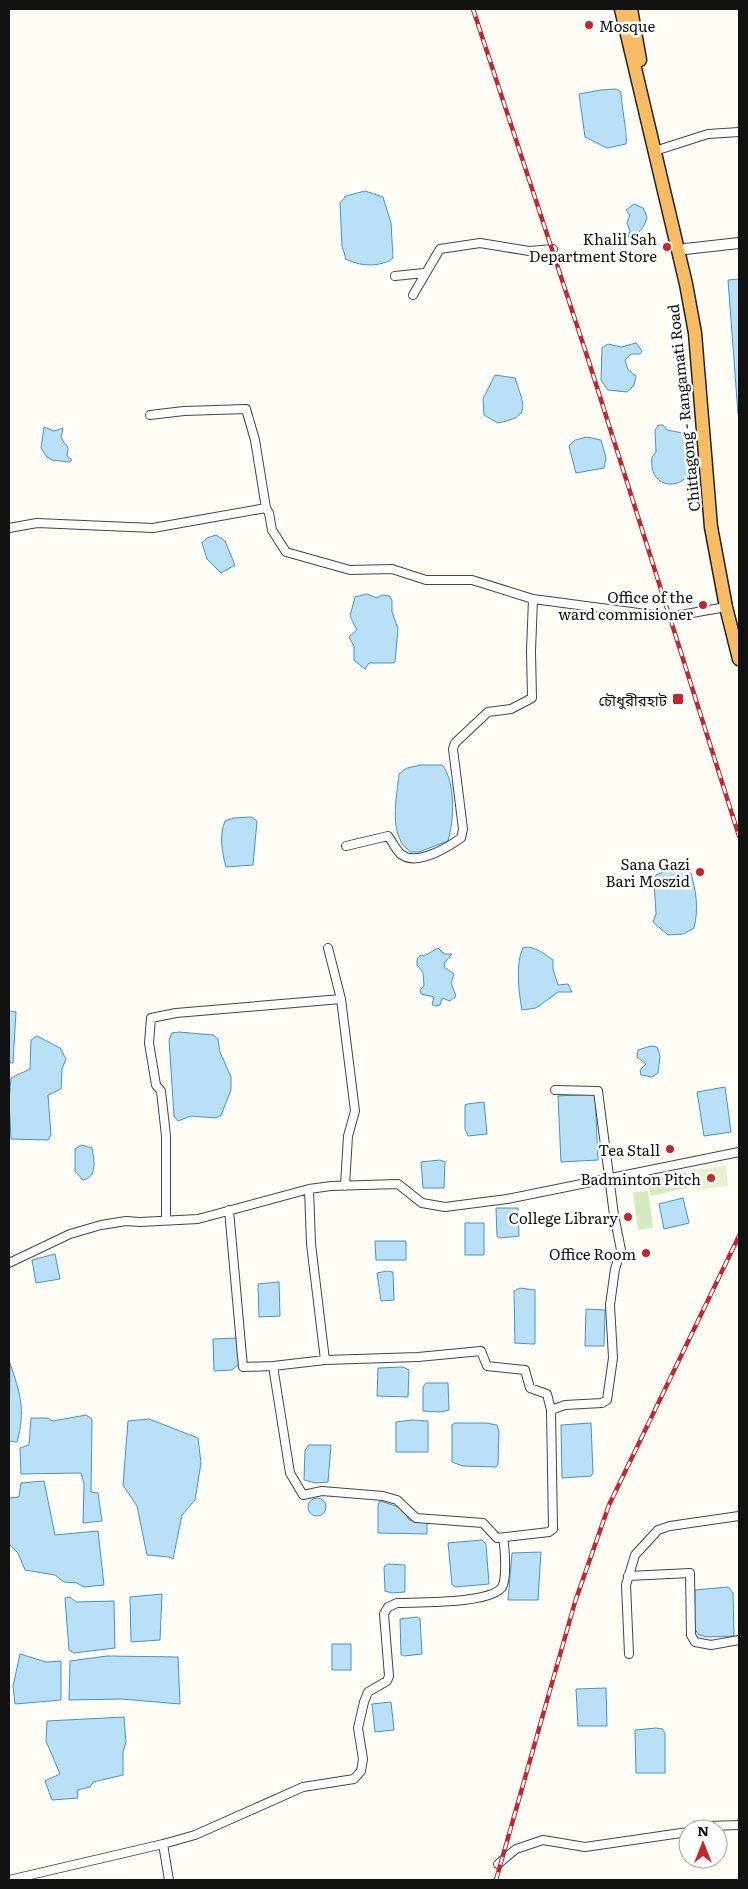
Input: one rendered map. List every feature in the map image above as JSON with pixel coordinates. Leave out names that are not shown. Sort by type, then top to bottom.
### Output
[{"type":"highway","name":"Chittagong - Rangamati Road","points":[[621,9],[686,284],[694,333],[711,527],[726,607],[739,659]]},
{"type":"highway","name":"Chittagong - Rangamati Road","points":[[631,9],[696,306],[723,558],[739,631]]},
{"type":"street","points":[[661,148],[708,134],[739,132]]},
{"type":"street","points":[[413,295],[424,273],[440,249],[480,242],[529,251],[553,249]]},
{"type":"street","points":[[685,249],[739,243]]},
{"type":"street","points":[[395,276],[424,273]]},
{"type":"street","points":[[150,415],[184,411],[246,410],[255,440],[266,508],[272,530],[286,552],[350,570],[392,569],[426,580],[472,580],[533,599],[669,617],[726,607]]},
{"type":"street","points":[[9,528],[37,523],[153,528],[266,508]]},
{"type":"street","points":[[346,846],[388,836],[399,853],[404,857],[412,858],[439,852],[461,838],[463,829],[453,749],[454,743],[488,712],[511,709],[532,698],[533,599]]},
{"type":"street","points":[[328,948],[341,999],[355,1111],[348,1136],[345,1186]]},
{"type":"street","points":[[166,1220],[166,1136],[161,1091],[156,1085],[149,1043],[151,1018],[176,1012],[341,999]]},
{"type":"street","points":[[551,1410],[565,1406],[602,1403],[607,1400],[613,1358],[610,1305],[615,1268],[621,1250],[598,1091],[555,1090]]},
{"type":"street","points":[[9,1263],[70,1234],[101,1225],[126,1221],[198,1219],[309,1189],[398,1184],[422,1203],[445,1207],[506,1199],[739,1152]]},
{"type":"street","points":[[309,1189],[311,1244],[325,1360]]},
{"type":"street","points":[[229,1210],[243,1367],[273,1366],[325,1360],[418,1357],[481,1351],[487,1366],[525,1370],[530,1388],[547,1394],[551,1410],[553,1529],[550,1532],[496,1538],[482,1523],[416,1518],[397,1500],[383,1496],[322,1491],[303,1495],[290,1473],[273,1366]]},
{"type":"street","points":[[629,1654],[626,1601],[628,1576],[635,1555],[658,1530],[670,1526],[739,1516]]},
{"type":"street","points":[[9,1880],[163,1844],[195,1834],[304,1787],[354,1779],[362,1771],[363,1759],[358,1728],[364,1702],[368,1692],[387,1681],[389,1676],[384,1614],[388,1607],[397,1603],[477,1598],[493,1594],[502,1588],[504,1580],[505,1548],[503,1538]]},
{"type":"street","points":[[628,1576],[690,1574],[691,1635],[695,1642],[711,1645],[739,1640]]},
{"type":"street","points":[[498,1864],[516,1849],[544,1840],[585,1847],[678,1833]]},
{"type":"street","points":[[163,1844],[169,1880]]},
{"type":"green space","name":"Badminton Pitch","points":[[726,1166],[728,1186],[696,1190],[693,1170]]},
{"type":"green space","points":[[686,1172],[689,1187],[651,1196],[648,1181]]},
{"type":"green space","points":[[648,1191],[653,1228],[638,1230],[633,1192]]},
{"type":"water","points":[[616,89],[621,92],[626,144],[607,148],[585,137],[579,94]]},
{"type":"water","points":[[365,191],[383,197],[391,223],[393,258],[376,265],[363,264],[346,259],[342,246],[340,203],[346,196]]},
{"type":"water","points":[[634,204],[643,208],[647,217],[640,231],[628,237],[630,231],[627,223],[630,215],[626,210]]},
{"type":"water","points":[[739,279],[739,414],[738,414],[728,280]]},
{"type":"water","points":[[636,343],[642,351],[640,354],[631,354],[625,360],[628,370],[636,376],[634,385],[627,392],[608,390],[601,380],[602,348],[608,344],[621,347]]},
{"type":"water","points":[[495,375],[515,378],[523,403],[521,413],[516,417],[498,423],[484,415],[483,399]]},
{"type":"water","points":[[659,425],[663,425],[667,430],[683,433],[692,454],[692,466],[688,475],[681,481],[673,484],[664,483],[657,478],[653,470],[652,457],[656,452],[655,430]]},
{"type":"water","points":[[44,427],[54,431],[63,428],[61,438],[68,448],[67,456],[72,460],[69,462],[52,460],[47,457],[41,448]]},
{"type":"water","points":[[587,437],[601,440],[606,458],[604,468],[576,473],[569,446],[575,440]]},
{"type":"water","points":[[216,535],[225,541],[235,565],[221,573],[207,559],[202,543],[207,538]]},
{"type":"water","points":[[367,594],[377,598],[382,595],[389,596],[392,600],[392,612],[398,629],[395,661],[393,663],[369,663],[365,669],[354,660],[354,646],[349,637],[357,630],[350,616],[355,597]]},
{"type":"water","points":[[421,765],[442,765],[447,772],[452,791],[452,823],[448,841],[419,852],[411,852],[399,837],[396,827],[395,816],[399,774],[407,768]]},
{"type":"water","points":[[251,817],[257,821],[253,865],[226,867],[222,844],[222,832],[225,821],[234,818]]},
{"type":"water","points":[[668,870],[690,870],[696,899],[694,928],[683,934],[668,935],[653,922],[656,914],[654,881],[656,875]]},
{"type":"water","points":[[528,947],[538,950],[553,960],[553,969],[558,985],[568,984],[572,992],[558,992],[536,1008],[522,1010],[518,970],[523,948]]},
{"type":"water","points":[[438,948],[444,954],[452,954],[445,962],[444,967],[454,974],[451,983],[456,996],[450,1001],[442,998],[440,1005],[435,1006],[432,1004],[434,997],[421,994],[420,990],[424,986],[423,972],[417,965],[417,959],[421,955],[424,956]]},
{"type":"water","points":[[9,1011],[16,1012],[13,1063],[9,1062]]},
{"type":"water","points":[[172,1033],[213,1035],[218,1039],[220,1052],[231,1077],[231,1090],[221,1115],[216,1118],[191,1116],[178,1121],[174,1116],[169,1040]]},
{"type":"water","points":[[37,1036],[60,1048],[66,1059],[62,1069],[61,1089],[48,1095],[51,1135],[48,1140],[11,1139],[9,1101],[11,1078],[30,1069],[31,1040]]},
{"type":"water","points":[[651,1046],[657,1047],[660,1056],[658,1073],[652,1077],[641,1075],[640,1070],[646,1064],[637,1057],[638,1050]]},
{"type":"water","points":[[725,1087],[731,1132],[704,1136],[697,1092]]},
{"type":"water","points":[[595,1094],[598,1160],[561,1162],[558,1096]]},
{"type":"water","points":[[484,1102],[487,1134],[468,1136],[465,1129],[465,1106],[467,1104]]},
{"type":"water","points":[[81,1145],[92,1148],[94,1162],[91,1175],[83,1180],[75,1171],[75,1149]]},
{"type":"water","points":[[440,1160],[445,1162],[444,1188],[423,1188],[421,1162]]},
{"type":"water","points":[[683,1198],[689,1223],[664,1229],[659,1204]]},
{"type":"water","points":[[496,1208],[518,1208],[519,1236],[500,1238],[497,1236]]},
{"type":"water","points":[[465,1223],[484,1223],[484,1255],[465,1255]]},
{"type":"water","points":[[375,1241],[406,1241],[406,1260],[376,1260]]},
{"type":"water","points":[[55,1254],[60,1279],[36,1283],[32,1260]]},
{"type":"water","points":[[393,1272],[394,1300],[381,1301],[377,1273]]},
{"type":"water","points":[[279,1282],[280,1316],[259,1317],[258,1284]]},
{"type":"water","points":[[520,1288],[535,1290],[535,1344],[515,1343],[514,1291]]},
{"type":"water","points":[[586,1309],[605,1310],[604,1346],[585,1346]]},
{"type":"water","points":[[238,1338],[239,1364],[232,1370],[214,1371],[213,1339]]},
{"type":"water","points":[[10,1363],[21,1402],[20,1431],[17,1442],[9,1441]]},
{"type":"water","points":[[403,1367],[409,1370],[408,1397],[377,1396],[378,1368]]},
{"type":"water","points":[[426,1383],[448,1383],[449,1410],[440,1412],[423,1411],[423,1387]]},
{"type":"water","points":[[86,1415],[92,1419],[91,1492],[98,1493],[102,1521],[83,1523],[84,1484],[81,1473],[21,1474],[20,1448],[29,1445],[31,1418],[47,1418],[53,1421]]},
{"type":"water","points":[[149,1419],[198,1438],[201,1463],[195,1500],[182,1515],[173,1559],[147,1555],[137,1506],[123,1485],[128,1421]]},
{"type":"water","points":[[428,1421],[428,1452],[396,1452],[396,1422]]},
{"type":"water","points":[[455,1423],[497,1425],[499,1432],[498,1464],[496,1467],[463,1466],[452,1462],[452,1425]]},
{"type":"water","points":[[591,1423],[593,1473],[591,1476],[562,1478],[561,1425]]},
{"type":"water","points":[[309,1445],[331,1445],[328,1482],[316,1483],[304,1480],[305,1450]]},
{"type":"water","points":[[44,1481],[55,1535],[98,1531],[104,1585],[84,1587],[77,1583],[64,1582],[55,1575],[25,1570],[18,1553],[9,1544],[9,1498],[19,1497],[21,1483]]},
{"type":"water","points":[[313,1498],[321,1498],[326,1503],[324,1514],[313,1516],[308,1511],[308,1503]]},
{"type":"water","points":[[380,1501],[402,1508],[409,1520],[427,1522],[427,1534],[378,1533],[378,1505]]},
{"type":"water","points":[[482,1540],[486,1544],[489,1584],[455,1587],[452,1584],[448,1543]]},
{"type":"water","points":[[541,1552],[538,1600],[508,1600],[512,1553]]},
{"type":"water","points":[[388,1564],[405,1565],[405,1592],[392,1593],[385,1591],[384,1567]]},
{"type":"water","points":[[728,1587],[733,1593],[734,1636],[707,1637],[699,1635],[694,1628],[695,1590]]},
{"type":"water","points":[[162,1594],[160,1640],[131,1642],[130,1597]]},
{"type":"water","points":[[70,1597],[76,1602],[114,1601],[115,1648],[74,1653],[69,1650],[65,1598]]},
{"type":"water","points":[[417,1617],[420,1619],[422,1654],[404,1656],[401,1654],[400,1619]]},
{"type":"water","points":[[332,1644],[351,1644],[351,1670],[332,1670]]},
{"type":"water","points":[[20,1654],[46,1662],[61,1661],[61,1700],[15,1704],[13,1686]]},
{"type":"water","points":[[107,1656],[178,1657],[180,1704],[121,1699],[69,1700],[70,1661]]},
{"type":"water","points":[[606,1688],[607,1726],[578,1726],[576,1689]]},
{"type":"water","points":[[391,1702],[394,1730],[375,1732],[372,1704]]},
{"type":"water","points":[[124,1717],[126,1742],[123,1752],[123,1775],[93,1782],[90,1787],[77,1790],[78,1798],[52,1800],[45,1781],[60,1774],[46,1741],[47,1721]]},
{"type":"water","points":[[662,1729],[665,1733],[665,1773],[636,1773],[635,1730]]},
{"type":"railway","points":[[473,9],[589,362],[739,836]]},
{"type":"railway","points":[[496,1880],[575,1602],[609,1505],[739,1236]]},
{"type":"place","name":"Mosque","points":[[589,25]]},
{"type":"place","name":"Khalil Sah Department Store","points":[[667,247]]},
{"type":"place","name":"Office of the ward commisioner","points":[[703,605]]},
{"type":"place","name":"চৌধুরীরহাট","points":[[678,699]]},
{"type":"place","name":"Sana Gazi Bari Moszid","points":[[700,872]]},
{"type":"place","name":"Tea Stall","points":[[670,1149]]},
{"type":"place","name":"Badminton Pitch","points":[[711,1178]]},
{"type":"place","name":"College Library","points":[[628,1217]]},
{"type":"place","name":"Office Room","points":[[646,1253]]}]
